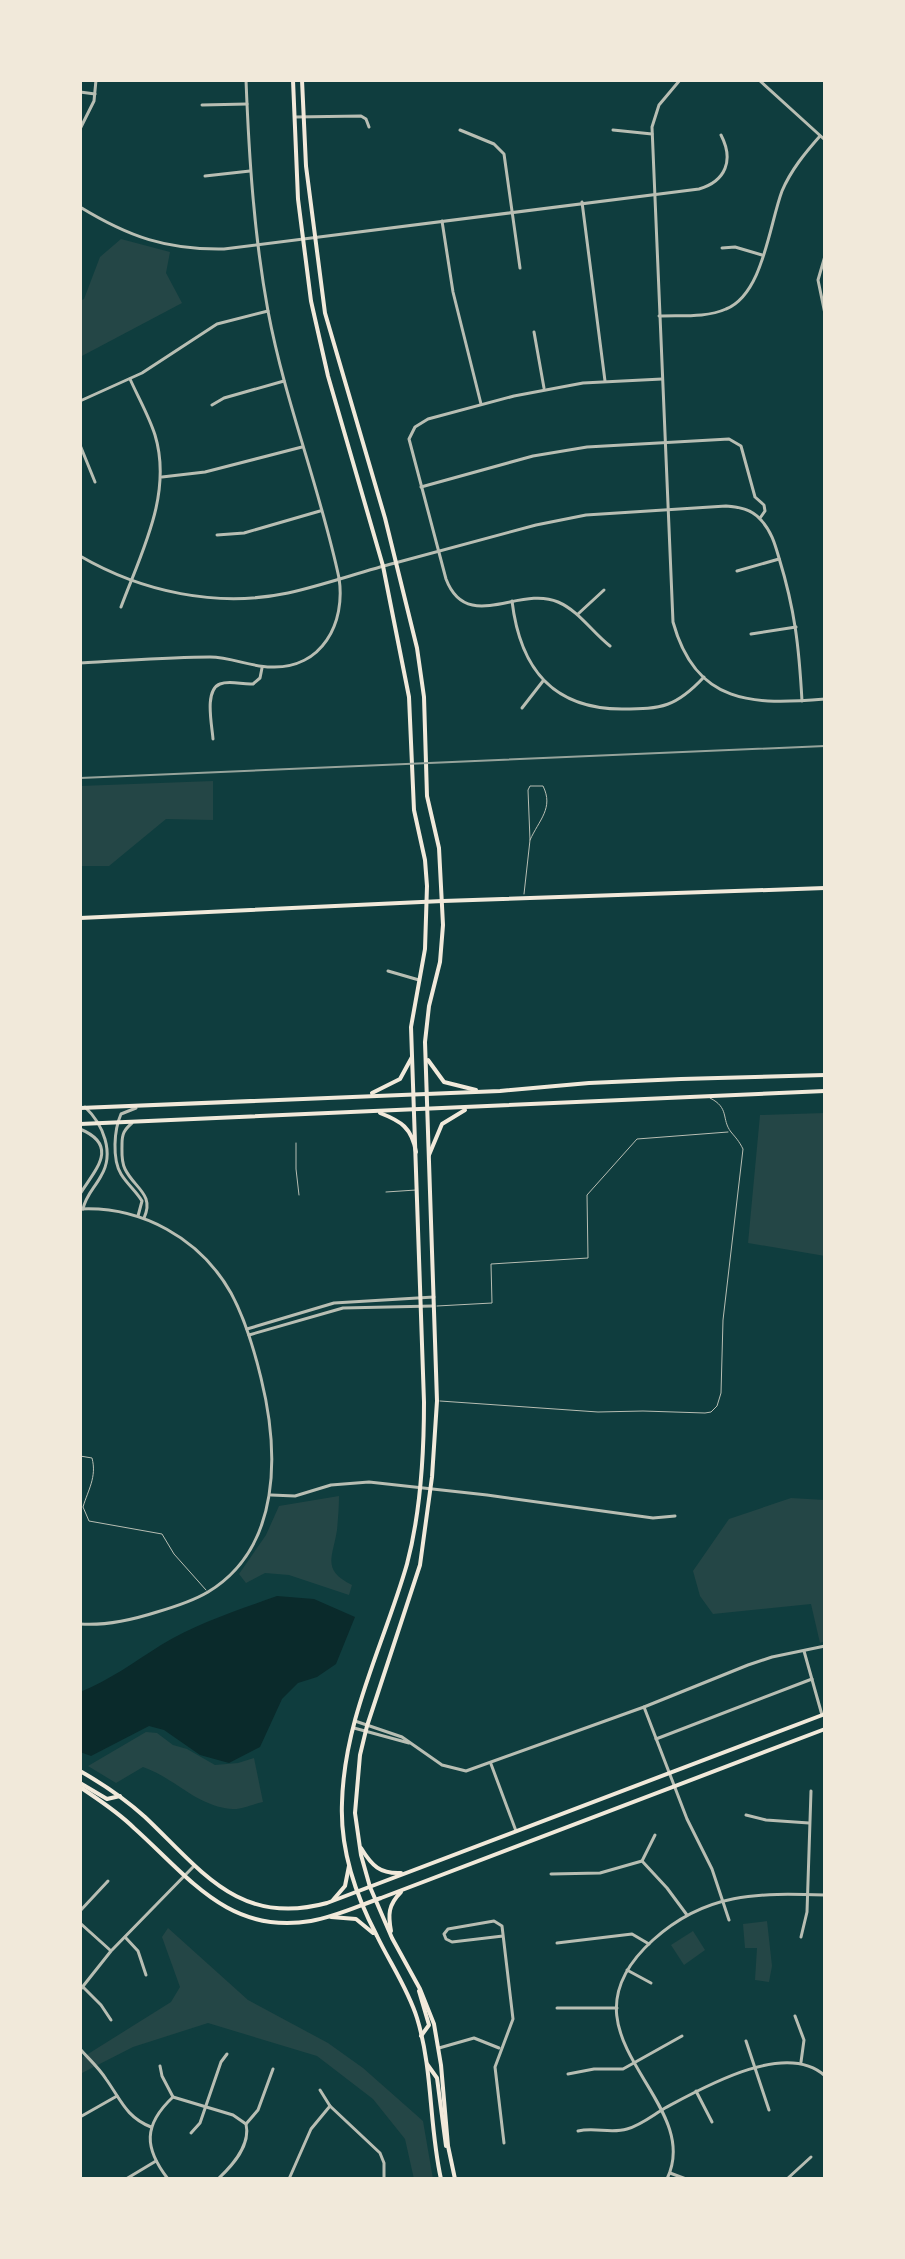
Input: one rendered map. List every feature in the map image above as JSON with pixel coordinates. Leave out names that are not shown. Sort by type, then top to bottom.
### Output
[{"type":"main road","points":[[293,80],[298,199],[311,301],[328,376],[383,566],[406,673],[414,810],[425,860],[425,949],[411,1027],[424,1411],[418,1487],[407,1561],[353,1728],[342,1801],[357,1892],[412,2004],[421,2036],[441,2179]]},
{"type":"main road","points":[[302,80],[306,166],[325,313],[395,563],[421,676],[428,803],[439,848],[443,901],[440,962],[427,1017],[425,1042],[437,1401],[431,1489],[420,1565],[367,1728],[356,1781],[355,1813],[359,1845],[370,1887],[392,1938],[428,2006],[439,2048],[452,2168]]},
{"type":"main road","points":[[80,918],[825,888]]},
{"type":"main road","points":[[368,1095],[397,1083],[405,1074],[412,1057]]},
{"type":"main road","points":[[428,1060],[444,1082],[487,1091]]},
{"type":"main road","points":[[82,1108],[487,1091],[589,1083],[825,1075]]},
{"type":"main road","points":[[80,1126],[825,1091]]},
{"type":"main road","points":[[429,1155],[442,1124],[470,1108]]},
{"type":"main road","points":[[377,1112],[408,1128],[416,1152]]},
{"type":"main road","points":[[80,1771],[120,1796],[213,1883],[251,1904],[287,1909],[327,1903],[823,1714]]},
{"type":"main road","points":[[329,1917],[825,1729]]},
{"type":"main road","points":[[80,1785],[107,1799],[120,1796]]},
{"type":"main road","points":[[80,1785],[115,1811],[184,1876],[219,1904],[253,1919],[285,1923],[329,1917],[356,1919],[377,1937]]},
{"type":"main road","points":[[359,1845],[378,1870],[403,1873]]},
{"type":"main road","points":[[327,1903],[345,1886],[350,1863]]},
{"type":"main road","points":[[392,1938],[388,1916],[390,1906],[405,1889]]},
{"type":"main road","points":[[415,1980],[429,2025],[421,2036]]},
{"type":"main road","points":[[427,2064],[437,2078],[443,2136],[455,2179]]},
{"type":"street","points":[[80,129],[89,114],[96,80]]},
{"type":"street","points":[[80,663],[214,657],[263,666],[293,665],[320,649],[333,634],[339,615],[339,578],[284,381],[268,311],[250,171],[246,80]]},
{"type":"street","points":[[680,80],[674,82],[659,105],[652,134],[673,622],[685,653],[704,677],[723,690],[747,700],[777,703],[825,699]]},
{"type":"street","points":[[759,80],[825,140]]},
{"type":"street","points":[[80,92],[95,94]]},
{"type":"street","points":[[202,105],[247,104]]},
{"type":"street","points":[[294,117],[361,116],[369,127]]},
{"type":"street","points":[[460,130],[494,144],[504,154],[520,268]]},
{"type":"street","points":[[613,130],[627,134],[652,134]]},
{"type":"street","points":[[80,207],[131,234],[168,246],[216,249],[699,189],[716,181],[725,171],[728,158],[721,135]]},
{"type":"street","points":[[659,316],[711,313],[730,308],[751,287],[787,181],[820,136]]},
{"type":"street","points":[[205,176],[250,171]]},
{"type":"street","points":[[582,202],[605,381]]},
{"type":"street","points":[[442,221],[453,292],[481,404]]},
{"type":"street","points":[[722,248],[735,247],[762,255]]},
{"type":"street","points":[[825,256],[818,280],[825,314]]},
{"type":"street","points":[[80,401],[130,379],[217,324],[268,311]]},
{"type":"street","points":[[534,332],[544,388]]},
{"type":"street","points":[[121,607],[156,513],[161,476],[155,433],[130,379]]},
{"type":"street","points":[[610,646],[578,614],[550,599],[534,598],[479,606],[456,597],[446,579],[409,444],[413,431],[428,419],[481,404],[544,388],[662,379]]},
{"type":"street","points":[[212,405],[224,398],[284,381]]},
{"type":"street","points":[[420,487],[534,456],[587,447],[729,439],[738,442],[755,497],[766,508],[760,518]]},
{"type":"street","points":[[80,445],[95,482]]},
{"type":"street","points":[[161,476],[205,472],[302,447]]},
{"type":"street","points":[[80,556],[131,580],[186,595],[239,598],[287,593],[567,518],[619,511],[732,507],[760,518],[770,533],[792,599],[802,701]]},
{"type":"street","points":[[217,535],[244,533],[320,511]]},
{"type":"street","points":[[737,571],[779,559]]},
{"type":"street","points":[[578,614],[604,590]]},
{"type":"street","points":[[512,601],[520,643],[526,657],[543,681],[584,705],[605,709],[669,706],[687,695],[704,677]]},
{"type":"street","points":[[751,634],[796,627]]},
{"type":"street","points":[[213,739],[211,697],[214,688],[222,683],[253,684],[260,678],[263,666]]},
{"type":"street","points":[[522,708],[543,681]]},
{"type":"street","points":[[388,971],[419,980]]},
{"type":"street","points":[[138,1216],[142,1201],[120,1173],[117,1164],[117,1123],[121,1114],[144,1106]]},
{"type":"street","points":[[80,1624],[111,1624],[169,1609],[208,1592],[228,1575],[248,1552],[264,1518],[270,1495],[273,1448],[271,1426],[247,1329],[232,1294],[212,1268],[176,1234],[144,1218],[106,1209],[82,1209],[87,1195],[103,1175],[108,1162],[100,1123],[82,1108]]},
{"type":"street","points":[[132,1122],[122,1136],[122,1160],[125,1170],[147,1198],[144,1218]]},
{"type":"street","points":[[80,1126],[95,1138],[101,1157],[97,1171],[80,1194]]},
{"type":"street","points":[[247,1329],[334,1303],[434,1297]]},
{"type":"street","points":[[249,1335],[343,1308],[434,1306]]},
{"type":"street","points":[[270,1495],[295,1496],[331,1485],[355,1482],[418,1487],[653,1518],[675,1516]]},
{"type":"street","points":[[355,1721],[412,1744],[442,1765],[466,1771],[644,1707],[748,1665],[825,1646]]},
{"type":"street","points":[[804,1651],[823,1714]]},
{"type":"street","points":[[656,1739],[812,1679]]},
{"type":"street","points":[[644,1707],[674,1786],[709,1861],[729,1920]]},
{"type":"street","points":[[353,1728],[367,1728]]},
{"type":"street","points":[[491,1764],[516,1831]]},
{"type":"street","points":[[801,1937],[807,1918],[811,1791]]},
{"type":"street","points":[[746,1815],[773,1821],[809,1823]]},
{"type":"street","points":[[551,1874],[600,1873],[642,1861],[655,1835]]},
{"type":"street","points":[[642,1861],[687,1915]]},
{"type":"street","points":[[111,2020],[101,2005],[82,1989],[111,1951],[194,1866]]},
{"type":"street","points":[[80,1911],[108,1881]]},
{"type":"street","points":[[667,2179],[673,2141],[661,2111],[621,2036],[617,2008],[627,1970],[649,1944],[687,1915],[723,1900],[763,1894],[825,1895]]},
{"type":"street","points":[[503,1936],[452,1942],[444,1936],[448,1929],[497,1921],[501,1925],[503,1936],[513,2019],[500,2048],[495,2073],[504,2143]]},
{"type":"street","points":[[80,1923],[111,1951]]},
{"type":"street","points":[[557,1943],[632,1934],[649,1944]]},
{"type":"street","points":[[125,1937],[138,1951],[146,1975]]},
{"type":"street","points":[[627,1970],[651,1983]]},
{"type":"street","points":[[557,2008],[617,2008]]},
{"type":"street","points":[[795,2016],[804,2040],[801,2062]]},
{"type":"street","points":[[568,2074],[594,2069],[619,2070],[682,2036]]},
{"type":"street","points":[[439,2048],[474,2038],[500,2048]]},
{"type":"street","points":[[746,2041],[769,2110]]},
{"type":"street","points":[[80,2049],[105,2076],[129,2114],[151,2127]]},
{"type":"street","points":[[191,2133],[198,2127],[221,2062],[227,2054]]},
{"type":"street","points":[[578,2131],[628,2129],[696,2091],[780,2062],[801,2062],[825,2076]]},
{"type":"street","points":[[160,2066],[173,2097],[206,2105],[240,2118],[246,2124],[248,2132],[244,2146],[218,2179]]},
{"type":"street","points":[[246,2124],[258,2110],[273,2069]]},
{"type":"street","points":[[320,2090],[330,2106],[380,2153],[384,2163],[384,2179]]},
{"type":"street","points":[[696,2091],[712,2122]]},
{"type":"street","points":[[80,2117],[117,2096]]},
{"type":"street","points":[[168,2179],[150,2146],[151,2127],[173,2097]]},
{"type":"street","points":[[289,2179],[311,2129],[330,2106]]},
{"type":"street","points":[[787,2179],[811,2157]]},
{"type":"street","points":[[126,2179],[156,2161]]},
{"type":"street","points":[[670,2173],[686,2179]]},
{"type":"lane","points":[[523,898],[530,840],[528,790],[530,786],[543,786],[547,811],[530,840]]},
{"type":"lane","points":[[437,1401],[598,1412],[711,1412],[717,1406],[721,1393],[723,1320],[743,1149],[738,1137],[731,1132],[723,1108],[706,1097]]},
{"type":"lane","points":[[434,1306],[492,1303],[491,1264],[588,1258],[587,1195],[637,1139],[731,1132]]},
{"type":"lane","points":[[296,1143],[299,1195]]},
{"type":"lane","points":[[386,1192],[417,1190]]},
{"type":"lane","points":[[80,1456],[92,1458],[94,1462],[93,1484],[83,1507],[89,1521],[162,1534],[174,1554],[208,1592]]},
{"type":"shaded area","points":[[121,239],[170,252],[166,273],[182,303],[80,357],[80,301],[84,299],[100,257]]},
{"type":"shaded area","points":[[213,781],[213,820],[166,819],[109,866],[80,866],[80,786]]},
{"type":"shaded area","points":[[825,1113],[825,1256],[748,1243],[760,1115]]},
{"type":"shaded area","points":[[339,1496],[331,1562],[336,1574],[352,1585],[349,1595],[289,1575],[265,1573],[246,1583],[239,1574],[266,1535],[279,1506]]},
{"type":"shaded area","points":[[791,1498],[825,1500],[825,1641],[820,1643],[811,1604],[713,1614],[700,1596],[693,1571],[729,1519]]},
{"type":"shaded area","points":[[277,1596],[314,1599],[355,1617],[336,1664],[317,1677],[298,1683],[282,1699],[260,1747],[229,1763],[200,1755],[164,1730],[149,1726],[91,1756],[80,1752],[80,1692],[189,1630]]},
{"type":"shaded area","points":[[146,1732],[157,1733],[173,1745],[187,1749],[215,1765],[254,1758],[263,1802],[236,1809],[219,1807],[143,1767],[116,1783],[88,1766]]},
{"type":"shaded area","points":[[767,1921],[772,1966],[769,1982],[755,1980],[757,1948],[745,1948],[743,1924]]},
{"type":"shaded area","points":[[168,1928],[248,2000],[328,2043],[363,2068],[423,2121],[433,2179],[414,2179],[405,2139],[373,2099],[317,2056],[208,2023],[133,2047],[80,2074],[80,2059],[171,2002],[180,1987],[162,1937]]},
{"type":"shaded area","points":[[693,1931],[705,1950],[684,1965],[671,1945]]},
{"type":"railway","points":[[80,778],[825,746]]}]
